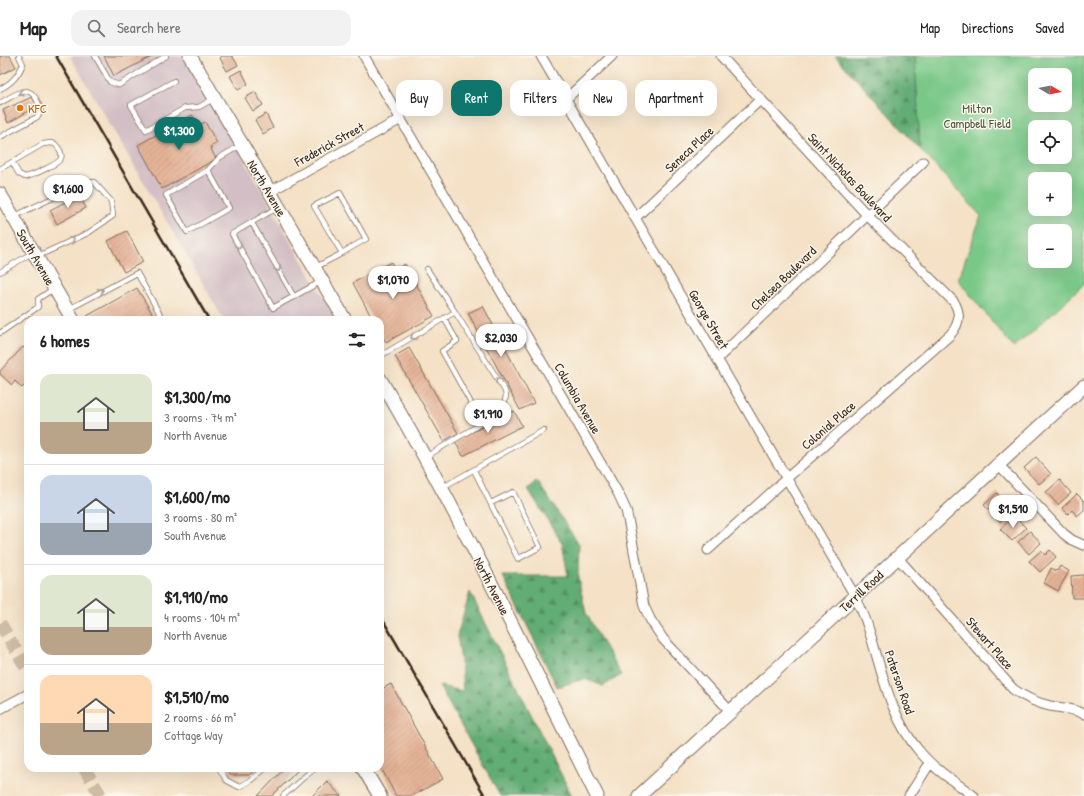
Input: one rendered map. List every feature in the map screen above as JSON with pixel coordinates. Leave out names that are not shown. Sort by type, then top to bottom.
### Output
[{"type":"street","name":"North Avenue","points":[[190,56],[343,316]]},
{"type":"street","name":"Columbia Avenue","points":[[364,56],[618,493],[627,516],[644,606],[650,619],[663,639],[730,711]]},
{"type":"street","name":"George Street","points":[[541,56],[555,80]]},
{"type":"street","points":[[571,94],[612,56]]},
{"type":"street","name":"Saint Nicholas Boulevard","points":[[721,56],[867,215],[954,302],[959,315]]},
{"type":"street","name":"Seneca Place","points":[[635,218],[761,99]]},
{"type":"street","name":"George Street","points":[[571,108],[855,596]]},
{"type":"street","name":"Frederick Street","points":[[269,192],[401,119]]},
{"type":"street","name":"Chelsea Boulevard","points":[[717,359],[923,162]]},
{"type":"street","name":"South Avenue","points":[[0,194],[68,316]]},
{"type":"street","name":"Colonial Place","points":[[708,550],[786,478],[950,334],[958,323],[959,315]]},
{"type":"street","name":"North Avenue","points":[[384,386],[442,488],[597,796]]},
{"type":"street","name":"Terrill Road","points":[[639,796],[1084,386]]},
{"type":"street","points":[[998,464],[1064,534],[1083,545]]},
{"type":"street","name":"Stewart Place","points":[[897,557],[1013,689],[1035,702],[1068,708],[1084,714]]},
{"type":"street","name":"Paterson Road","points":[[855,596],[867,623],[893,709],[909,738],[930,763],[944,775],[974,796]]},
{"type":"street","points":[[0,709],[24,696]]},
{"type":"street","points":[[909,796],[930,763]]},
{"type":"street","points":[[365,772],[380,796]]},
{"type":"lane","points":[[0,89],[9,85],[19,74],[23,64],[19,56]]},
{"type":"lane","points":[[95,56],[110,82],[119,85],[166,56]]},
{"type":"lane","points":[[174,81],[132,106],[146,130],[184,108],[199,107],[214,98]]},
{"type":"lane","points":[[0,103],[20,92],[27,91],[32,93],[39,103],[41,111],[37,116],[0,137]]},
{"type":"lane","points":[[0,169],[12,162],[43,144],[51,143],[58,147],[62,156],[61,159],[55,164],[26,177],[19,174],[12,162]]},
{"type":"lane","points":[[208,170],[229,208],[187,232],[166,195],[208,170],[219,158],[242,145]]},
{"type":"lane","points":[[0,272],[35,254],[88,233],[113,216],[111,201],[94,182],[86,182],[14,217]]},
{"type":"lane","points":[[314,268],[342,253],[366,239],[340,193],[314,206],[342,253]]},
{"type":"lane","points":[[278,208],[232,234],[273,308],[322,281]]},
{"type":"lane","points":[[252,223],[294,297]]},
{"type":"lane","points":[[425,457],[482,423],[503,408],[506,396],[505,391],[427,269]]},
{"type":"lane","points":[[71,316],[137,273],[161,316]]},
{"type":"lane","points":[[25,316],[38,307],[38,299],[54,288]]},
{"type":"lane","points":[[384,354],[455,312]]},
{"type":"lane","points":[[0,333],[24,317]]},
{"type":"lane","points":[[444,318],[457,340],[442,351],[482,423]]},
{"type":"lane","points":[[442,488],[544,430]]},
{"type":"lane","points":[[474,470],[518,559],[540,547],[513,492],[491,503]]},
{"type":"lane","points":[[221,772],[226,780],[239,787],[261,772]]},
{"type":"lane","points":[[283,796],[310,772]]},
{"type":"shaded area","points":[[70,56],[185,56],[334,316],[222,316]]},
{"type":"green space","points":[[835,56],[915,56],[920,149]]},
{"type":"green space","name":"Milton Campbell Field","points":[[915,56],[1084,56],[1084,284],[1014,348],[958,280],[981,216],[920,149]]},
{"type":"green space","points":[[537,481],[579,544],[578,578],[586,613],[621,675],[603,686],[584,679],[557,687],[503,576],[568,576],[562,543],[528,489]]},
{"type":"green space","points":[[470,592],[572,796],[500,796],[439,686],[463,691],[461,660],[457,636]]},
{"type":"building","points":[[0,56],[10,56],[16,67],[0,75]]},
{"type":"building","points":[[104,56],[153,56],[114,76]]},
{"type":"building","points":[[222,56],[232,56],[238,65],[227,71],[220,58]]},
{"type":"building","points":[[241,70],[248,84],[238,90],[230,76]]},
{"type":"building","points":[[255,92],[263,105],[253,111],[245,98]]},
{"type":"building","name":"KFC","points":[[32,97],[37,106],[8,123],[3,110]]},
{"type":"building","points":[[266,114],[273,128],[263,134],[255,120]]},
{"type":"building","points":[[192,115],[198,126],[205,122],[217,143],[210,147],[216,159],[162,189],[138,145]]},
{"type":"building","points":[[79,195],[86,208],[57,224],[50,210]]},
{"type":"building","points":[[127,231],[143,262],[124,272],[108,241]]},
{"type":"building","points":[[391,262],[395,270],[405,264],[434,316],[386,342],[384,339],[384,316],[371,316],[353,283]]},
{"type":"building","points":[[137,288],[154,316],[87,316]]},
{"type":"building","points":[[483,306],[534,403],[520,410],[468,313]]},
{"type":"building","points":[[23,347],[24,348],[24,386],[22,388],[15,381],[12,385],[0,374],[0,371]]},
{"type":"building","points":[[409,348],[458,433],[444,441],[395,356]]},
{"type":"building","points":[[514,411],[522,426],[463,456],[455,441]]},
{"type":"building","points":[[1036,457],[1051,474],[1039,484],[1024,468]]},
{"type":"building","points":[[1060,480],[1071,493],[1058,505],[1046,492]]},
{"type":"building","points":[[997,493],[1012,510],[1000,522],[984,505]]},
{"type":"building","points":[[1077,494],[1084,501],[1084,510],[1077,516],[1072,510],[1068,514],[1062,508]]},
{"type":"building","points":[[1015,516],[1026,528],[1012,541],[1000,529]]},
{"type":"building","points":[[1030,531],[1041,543],[1029,554],[1018,542]]},
{"type":"building","points":[[1050,550],[1056,557],[1040,572],[1029,561],[1041,551],[1045,555]]},
{"type":"building","points":[[1060,566],[1069,571],[1058,591],[1044,583],[1051,568],[1057,571]]},
{"type":"building","points":[[1084,575],[1084,598],[1072,598],[1071,576]]},
{"type":"building","points":[[391,684],[443,779],[412,796],[396,796],[383,772],[384,688]]},
{"type":"building","points":[[228,772],[252,772],[249,775],[230,775]]},
{"type":"building","points":[[281,772],[296,772],[272,796],[258,796]]},
{"type":"building","points":[[327,781],[341,796],[312,796]]},
{"type":"tunnel","points":[[0,623],[24,664]]},
{"type":"tunnel","points":[[86,772],[101,796]]},
{"type":"railway","points":[[56,56],[207,316]]},
{"type":"railway","points":[[384,622],[485,796]]},
{"type":"place","name":"KFC","points":[[20,108]]}]
